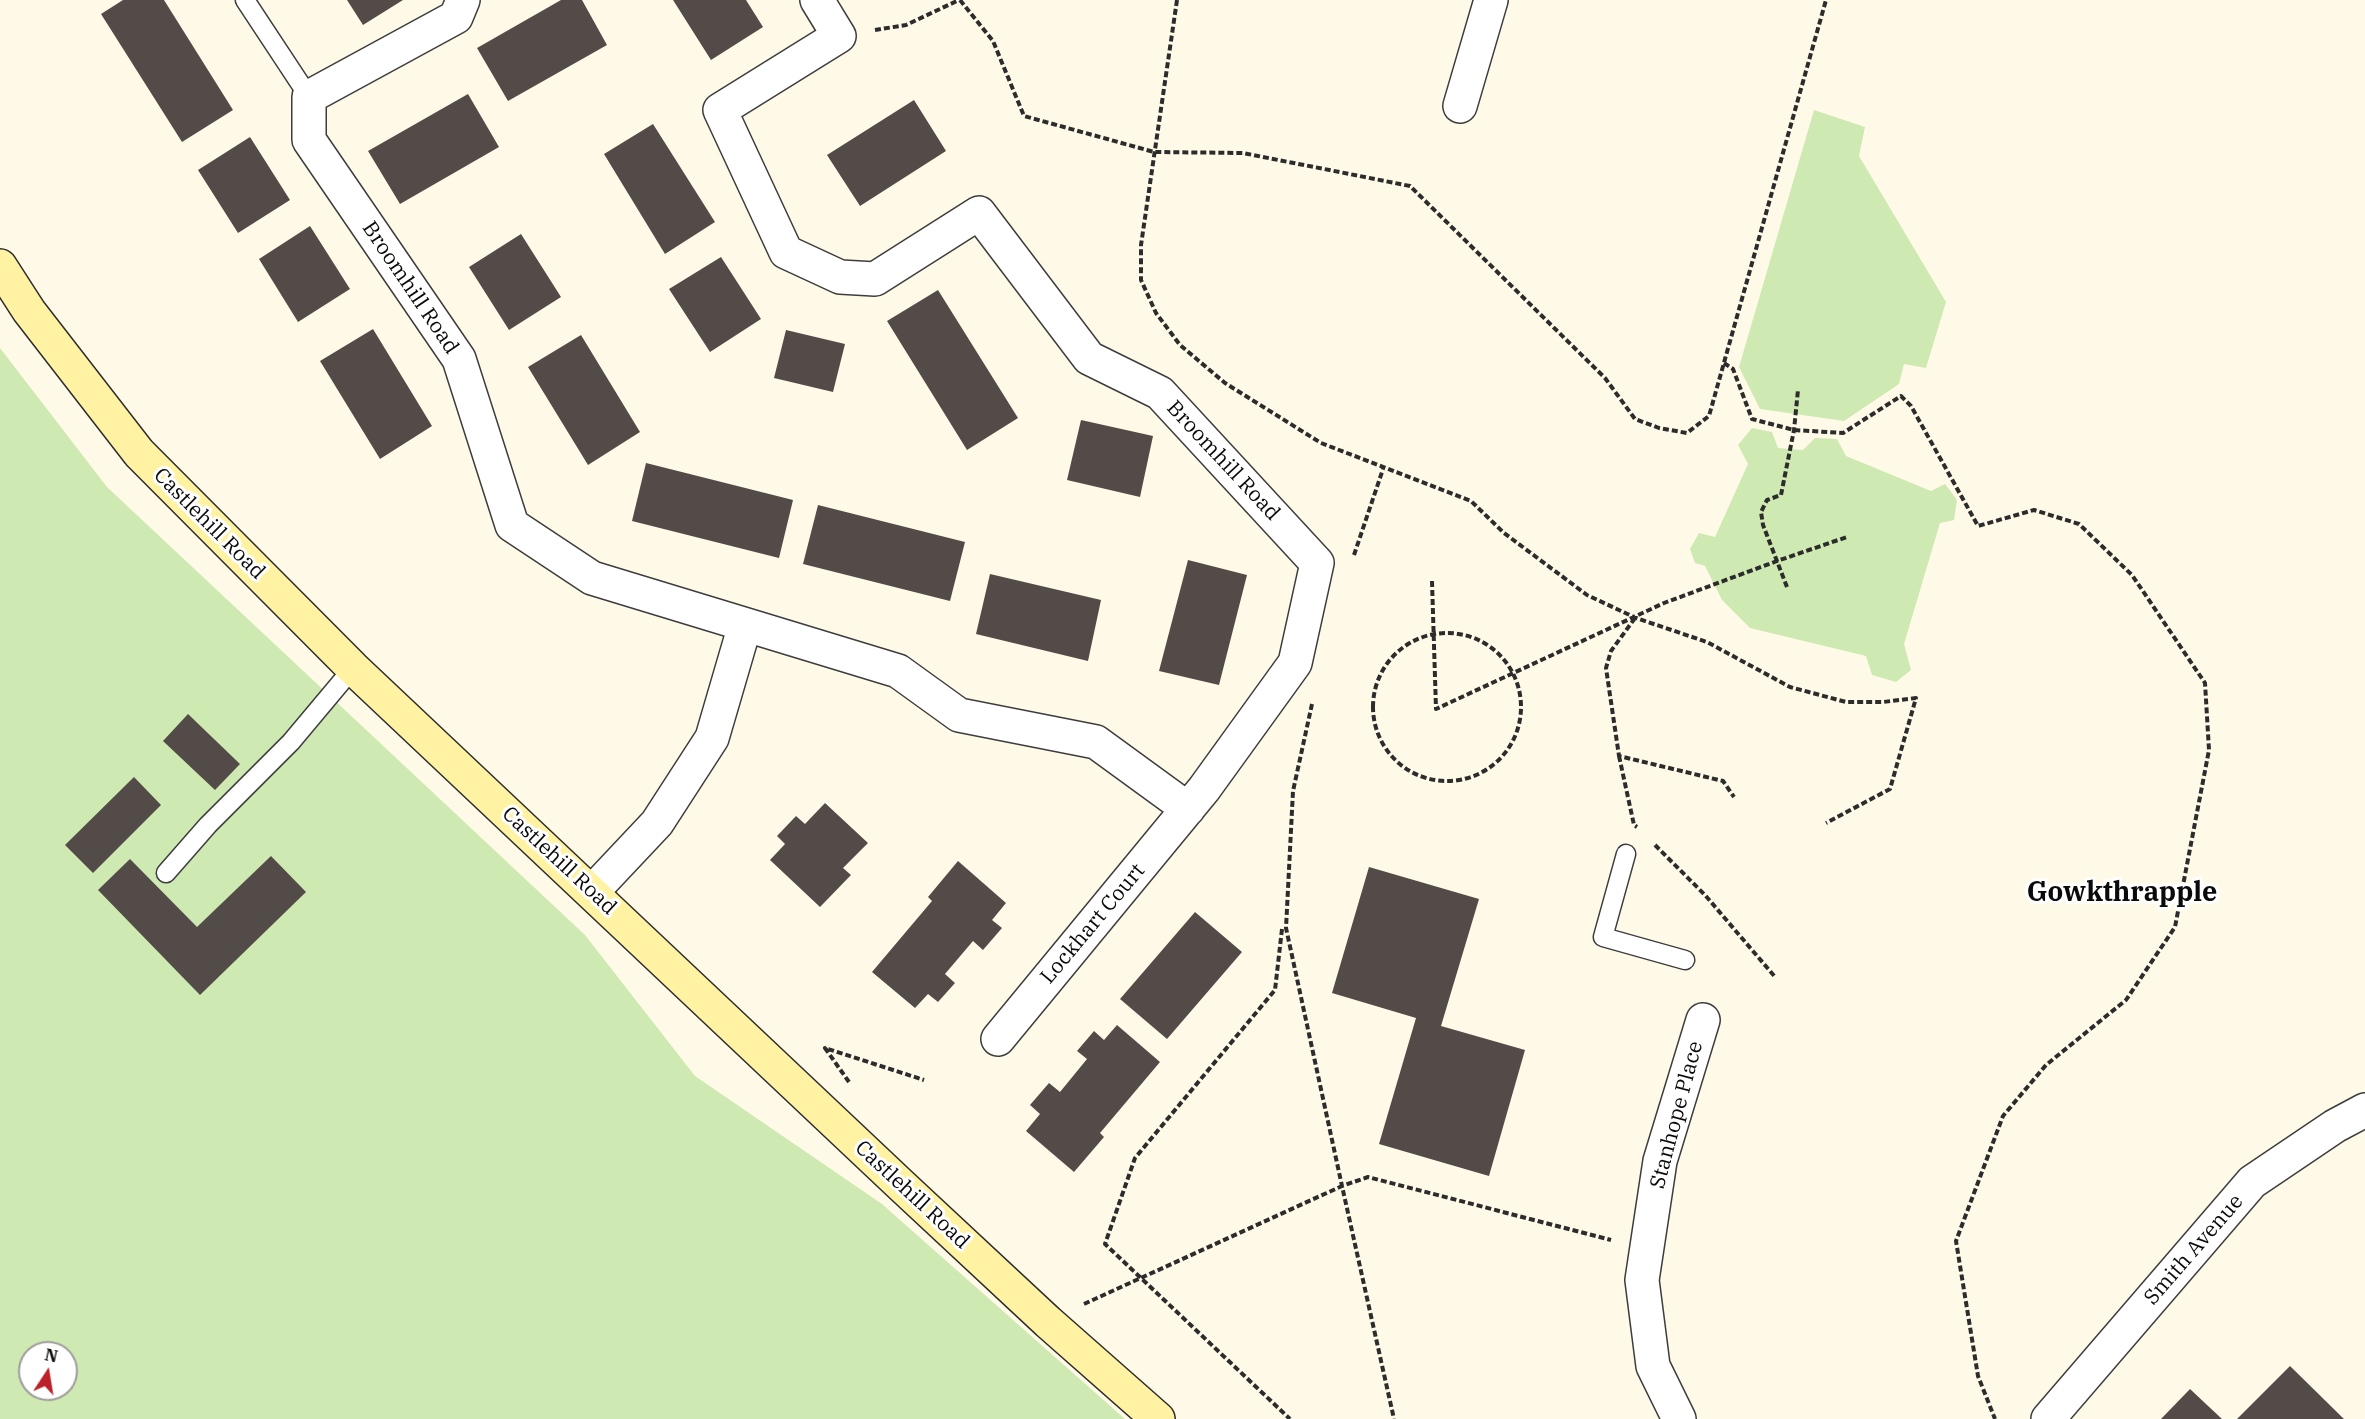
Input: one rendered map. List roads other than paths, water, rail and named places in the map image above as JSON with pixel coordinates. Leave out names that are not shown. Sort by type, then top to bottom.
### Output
[{"type":"main road","name":"Castlehill Road","points":[[0,266],[29,311],[139,453],[353,669],[1047,1322],[1158,1419]]},
{"type":"street","points":[[309,97],[456,17],[464,0]]},
{"type":"street","name":"Broomhill Road","points":[[309,97],[309,140],[459,359],[512,525],[592,578],[898,671],[959,715],[1096,742],[1188,809],[1295,663],[1317,563],[1160,393],[1089,358],[979,213],[875,279],[840,277],[786,252],[720,110],[839,36],[817,0]]},
{"type":"street","points":[[1460,106],[1491,0]]},
{"type":"street","points":[[592,892],[657,823],[712,738],[745,625]]},
{"type":"street","name":"Lockhart Court","points":[[998,1039],[1188,809]]},
{"type":"street","name":"Stanhope Place","points":[[1679,1419],[1653,1366],[1642,1280],[1660,1161],[1703,1020]]},
{"type":"street","name":"Smith Avenue","points":[[2048,1419],[2252,1182],[2335,1126],[2365,1110]]},
{"type":"lane","points":[[245,0],[309,97]]},
{"type":"lane","points":[[166,873],[208,825],[291,741],[353,669]]},
{"type":"lane","points":[[1626,854],[1604,937],[1685,960]]},
{"type":"district","name":"Gowkthrapple","points":[[2122,893]]}]
